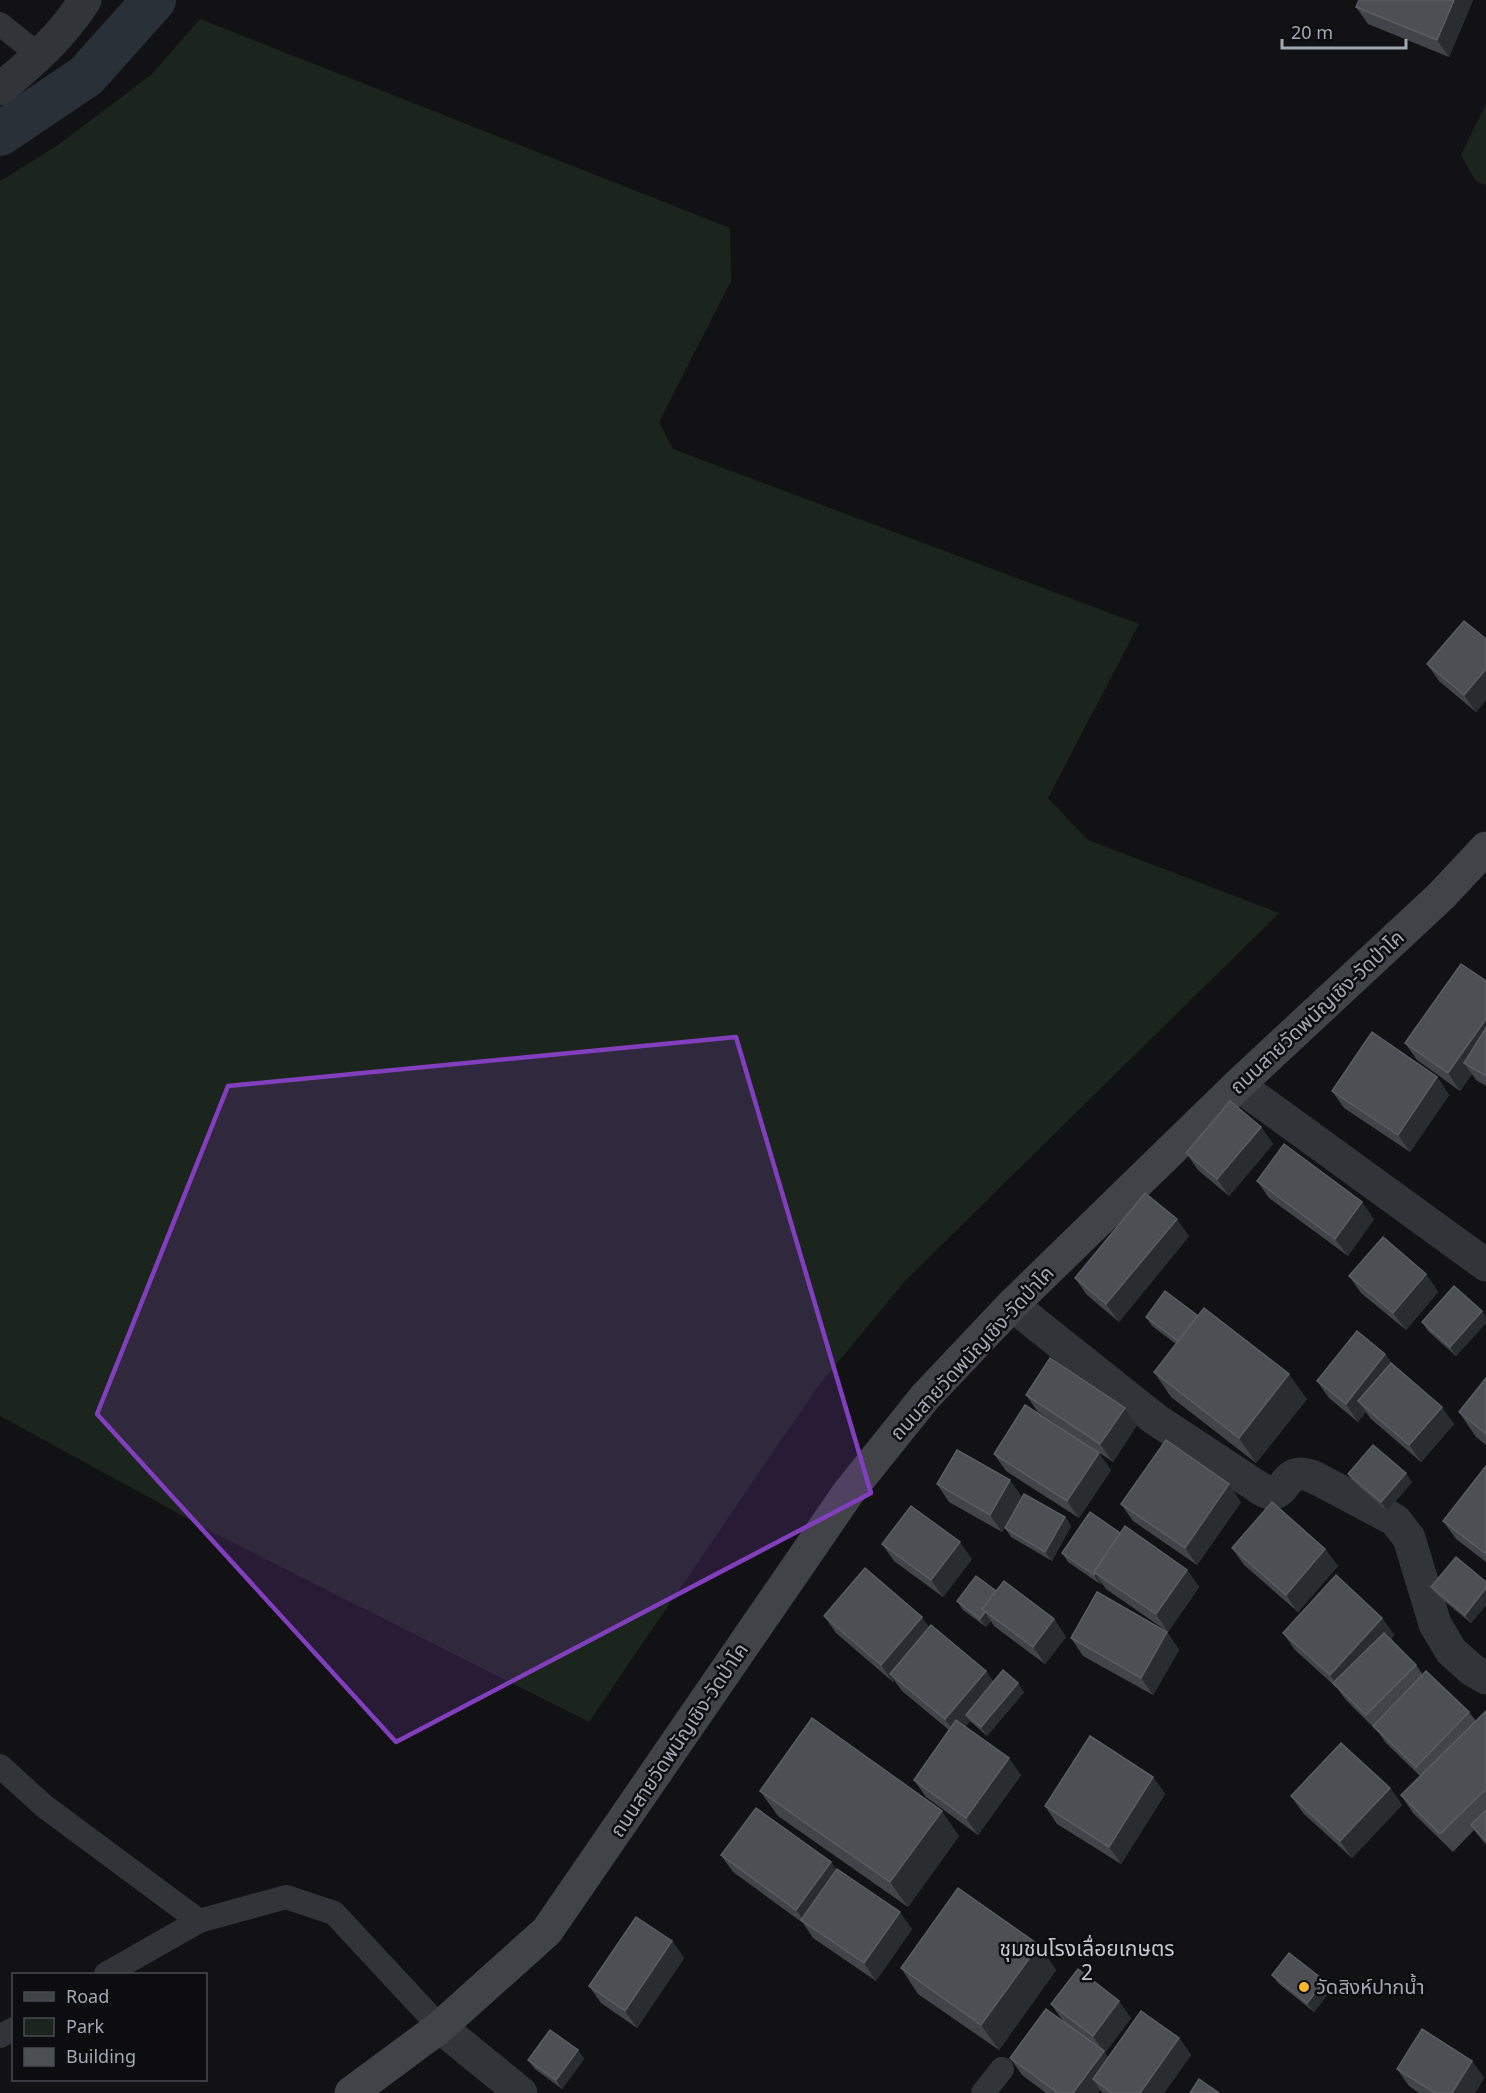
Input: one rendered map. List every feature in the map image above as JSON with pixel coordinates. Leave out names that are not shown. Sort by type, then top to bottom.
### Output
[{"type":"main road","name":"ถนนสายวัดพนัญเชิง-วัดป่าโค","points":[[351,2093],[440,2027],[547,1931],[848,1493],[925,1398],[1012,1305],[1238,1085],[1441,896],[1486,848]]},
{"type":"street","points":[[0,89],[40,56],[70,23],[85,0]]},
{"type":"street","points":[[1238,1085],[1486,1265]]},
{"type":"street","points":[[1012,1305],[1155,1419],[1264,1491],[1276,1494],[1292,1476],[1301,1473],[1314,1477],[1395,1520],[1408,1538],[1435,1624],[1451,1651],[1471,1669],[1486,1678]]},
{"type":"street","points":[[440,2027],[521,2093]]},
{"type":"lane","points":[[0,24],[40,56]]},
{"type":"lane","points":[[0,1766],[44,1806],[199,1921]]},
{"type":"lane","points":[[108,1973],[199,1921],[286,1897],[333,1913],[440,2027]]},
{"type":"lane","points":[[983,2093],[1002,2069]]},
{"type":"highlighted area","points":[[736,1037],[871,1493],[396,1742],[97,1414],[228,1086]]},
{"type":"green space","points":[[200,19],[730,228],[731,281],[659,422],[673,449],[1139,624],[1048,798],[1088,840],[1279,913],[904,1282],[816,1389],[589,1722],[214,1533],[0,1416],[0,181],[55,147],[152,74]]},
{"type":"green space","points":[[1486,104],[1486,186],[1475,180],[1461,155]]},
{"type":"building","points":[[1359,0],[1454,0],[1437,40],[1356,7]]},
{"type":"building","points":[[1464,621],[1486,639],[1486,669],[1464,695],[1427,664]]},
{"type":"building","points":[[1461,964],[1486,981],[1486,1019],[1448,1073],[1405,1043]]},
{"type":"building","points":[[1486,1028],[1486,1076],[1464,1063]]},
{"type":"building","points":[[1372,1032],[1437,1077],[1398,1135],[1332,1091]]},
{"type":"building","points":[[1230,1101],[1261,1127],[1217,1179],[1186,1153]]},
{"type":"building","points":[[1284,1144],[1362,1202],[1335,1239],[1257,1181]]},
{"type":"building","points":[[1145,1193],[1177,1219],[1106,1304],[1075,1278]]},
{"type":"building","points":[[1383,1237],[1426,1274],[1393,1313],[1349,1276]]},
{"type":"building","points":[[1454,1286],[1482,1311],[1450,1347],[1422,1322]]},
{"type":"building","points":[[1165,1291],[1198,1316],[1178,1341],[1146,1317]]},
{"type":"building","points":[[1204,1308],[1289,1374],[1239,1438],[1154,1372]]},
{"type":"building","points":[[1357,1331],[1385,1354],[1346,1404],[1317,1381]]},
{"type":"building","points":[[1050,1358],[1125,1408],[1100,1444],[1026,1395]]},
{"type":"building","points":[[1391,1363],[1442,1407],[1409,1445],[1358,1401]]},
{"type":"building","points":[[1486,1378],[1486,1434],[1459,1412]]},
{"type":"building","points":[[1025,1405],[1099,1453],[1067,1501],[994,1454]]},
{"type":"building","points":[[1166,1440],[1229,1484],[1185,1548],[1121,1504]]},
{"type":"building","points":[[1373,1445],[1406,1473],[1381,1502],[1348,1474]]},
{"type":"building","points":[[957,1450],[1010,1480],[990,1515],[937,1484]]},
{"type":"building","points":[[1486,1466],[1486,1554],[1443,1521]]},
{"type":"building","points":[[1024,1494],[1065,1517],[1045,1552],[1005,1528]]},
{"type":"building","points":[[1272,1502],[1325,1549],[1286,1595],[1232,1548]]},
{"type":"building","points":[[911,1506],[960,1542],[931,1580],[882,1544]]},
{"type":"building","points":[[1090,1512],[1120,1533],[1094,1575],[1062,1553]]},
{"type":"building","points":[[1125,1526],[1187,1570],[1156,1614],[1094,1572]]},
{"type":"building","points":[[1456,1557],[1486,1582],[1486,1588],[1465,1615],[1431,1587]]},
{"type":"building","points":[[865,1568],[922,1617],[881,1665],[824,1616]]},
{"type":"building","points":[[1336,1575],[1382,1618],[1330,1675],[1283,1633]]},
{"type":"building","points":[[976,1576],[996,1591],[982,1609],[985,1612],[980,1619],[957,1601]]},
{"type":"building","points":[[1004,1581],[1054,1619],[1033,1647],[982,1609]]},
{"type":"building","points":[[1097,1592],[1167,1632],[1141,1678],[1071,1638]]},
{"type":"building","points":[[931,1625],[986,1671],[945,1719],[890,1674]]},
{"type":"building","points":[[1384,1633],[1416,1665],[1366,1715],[1333,1683]]},
{"type":"building","points":[[1003,1670],[1018,1683],[981,1727],[966,1715]]},
{"type":"building","points":[[1426,1671],[1469,1712],[1416,1767],[1373,1726]]},
{"type":"building","points":[[1486,1711],[1486,1789],[1440,1834],[1401,1795]]},
{"type":"building","points":[[812,1718],[942,1811],[890,1882],[760,1791]]},
{"type":"building","points":[[956,1720],[1009,1758],[966,1818],[914,1780]]},
{"type":"building","points":[[1090,1736],[1153,1777],[1109,1847],[1045,1806]]},
{"type":"building","points":[[1341,1743],[1390,1788],[1340,1841],[1291,1796]]},
{"type":"building","points":[[756,1808],[831,1862],[796,1910],[721,1855]]},
{"type":"building","points":[[1486,1810],[1486,1841],[1471,1825]]},
{"type":"building","points":[[837,1869],[900,1912],[864,1963],[801,1920]]},
{"type":"building","points":[[958,1888],[1039,1945],[981,2025],[901,1968]]},
{"type":"building","points":[[636,1917],[672,1941],[625,2011],[589,1986]]},
{"type":"building","name":"วัดสิงห์ปากน้ำ","points":[[1289,1953],[1325,1981],[1307,2003],[1272,1975]]},
{"type":"building","points":[[1078,1969],[1119,2001],[1093,2036],[1051,2004]]},
{"type":"building","points":[[1046,2009],[1104,2051],[1073,2093],[1058,2093],[1010,2058]]},
{"type":"building","points":[[1141,2011],[1179,2038],[1140,2093],[1112,2093],[1093,2079]]},
{"type":"building","points":[[1422,2029],[1472,2061],[1452,2093],[1435,2093],[1397,2069]]},
{"type":"building","points":[[550,2030],[578,2050],[556,2080],[528,2060]]},
{"type":"building","points":[[1199,2079],[1219,2093],[1190,2093]]},
{"type":"waterway","points":[[0,134],[86,76],[154,0]]},
{"type":"place","name":"วัดสิงห์ปากน้ำ","points":[[1304,1987]]},
{"type":"district","name":"ชุมชนโรงเลื่อยเกษตร 2","points":[[1087,1961]]}]
